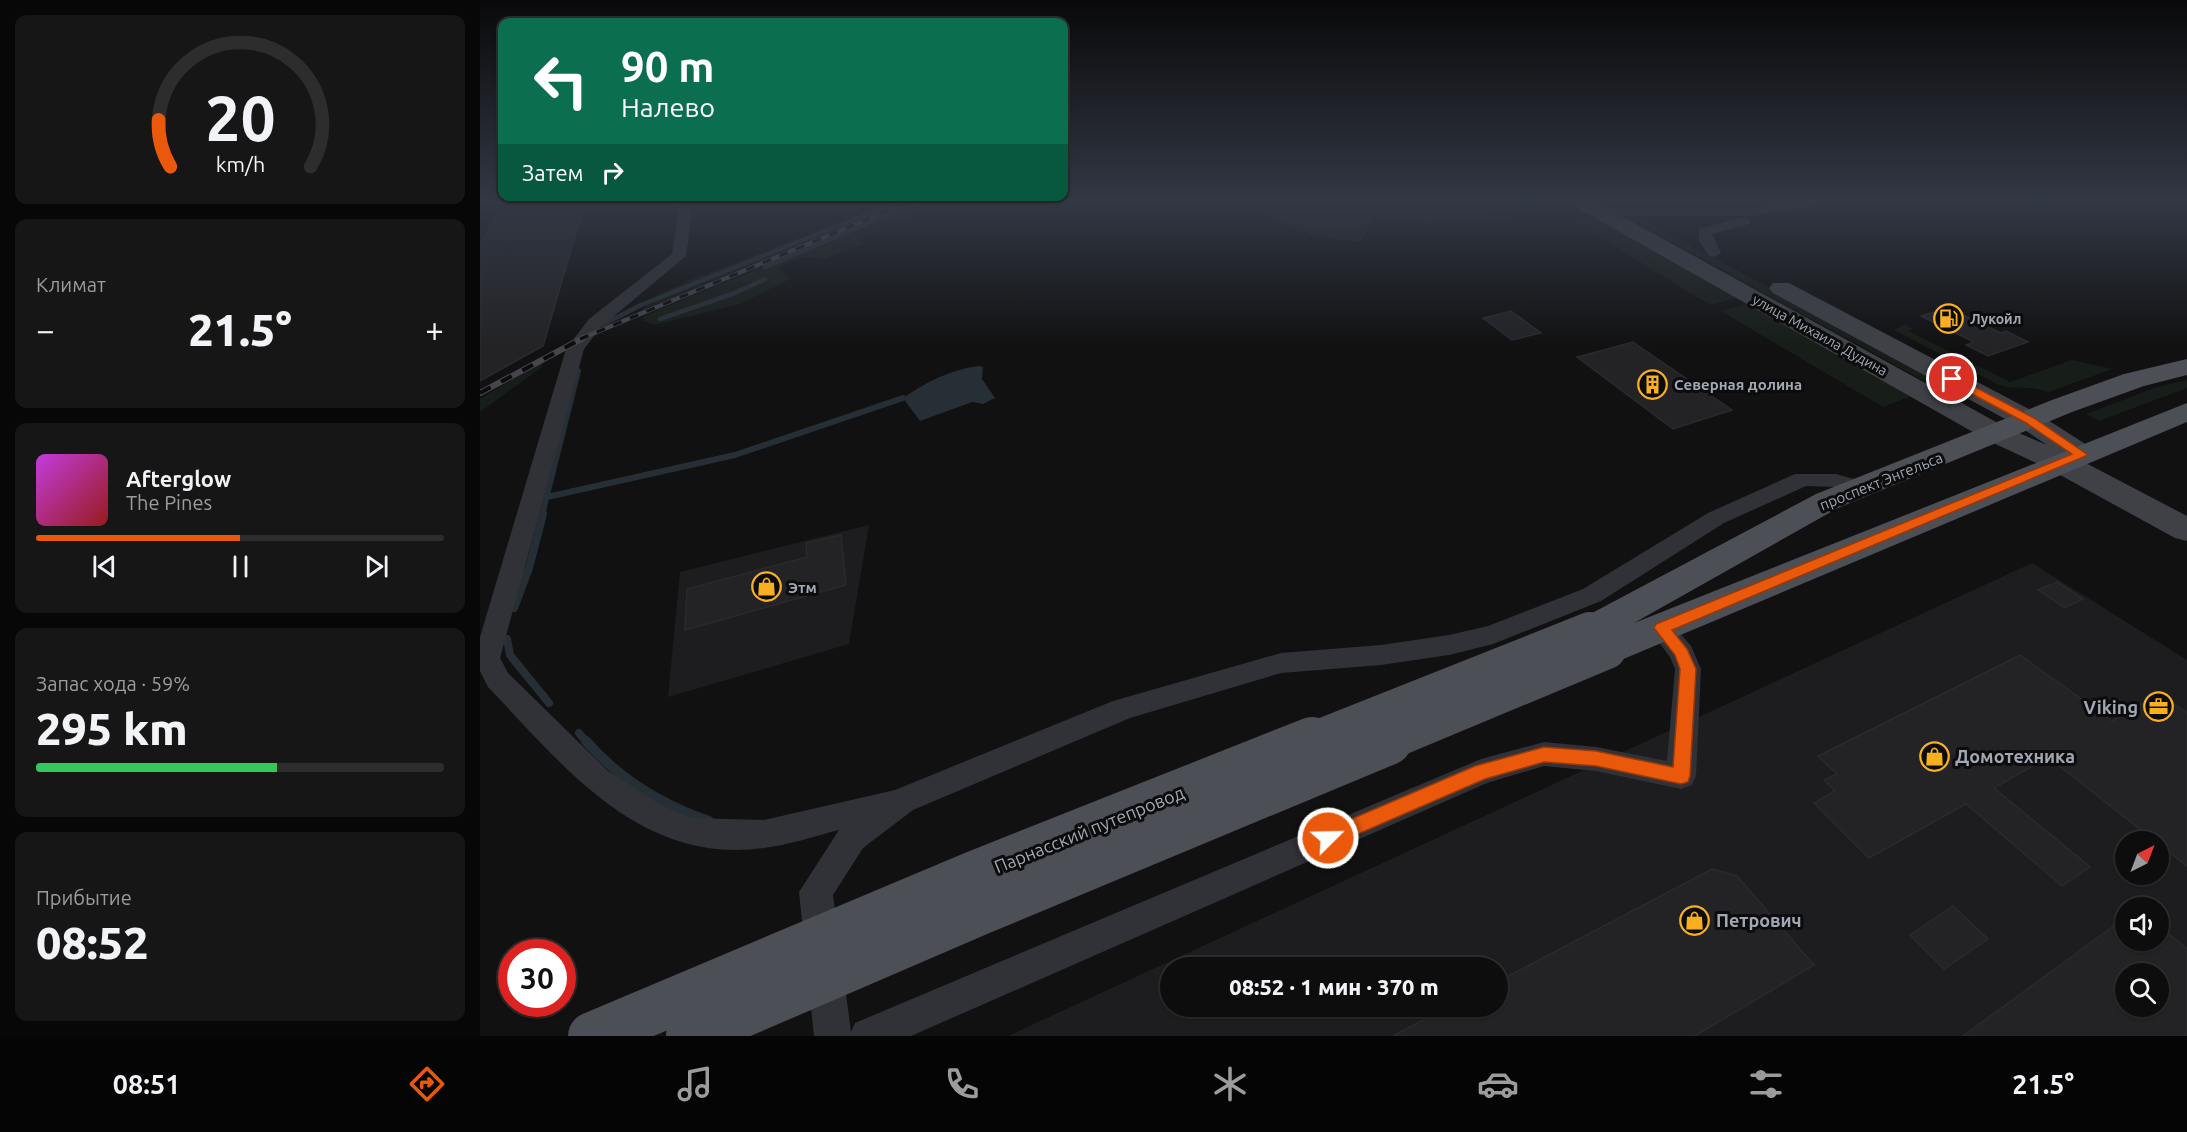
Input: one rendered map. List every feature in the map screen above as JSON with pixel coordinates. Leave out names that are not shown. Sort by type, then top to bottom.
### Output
[{"type":"main road","name":"проспект Энгельса","points":[[1598,641],[1827,501],[2133,380],[2187,367]]},
{"type":"main road","points":[[1598,641],[1661,628],[2187,412]]},
{"type":"main road","name":"Парнасский путепровод","points":[[592,1036],[974,875],[1598,641]]},
{"type":"main road","name":"Парнасский путепровод","points":[[690,1036],[1598,641]]},
{"type":"street","points":[[680,250],[679,256],[595,323],[575,349],[487,658],[498,680],[597,780],[650,815],[690,831],[732,835],[764,834],[902,801],[1123,709],[1281,663],[1381,655],[1449,645],[1492,634],[1599,591],[1716,518],[1803,479],[1836,481],[1860,488]]},
{"type":"street","name":"улица Михаила Дудина","points":[[1682,250],[1997,434],[2072,459]]},
{"type":"street","name":"улица Михаила Дудина","points":[[1708,250],[2030,421],[2072,459]]},
{"type":"street","points":[[2072,459],[2187,516]]},
{"type":"street","points":[[2072,459],[2187,530]]},
{"type":"street","points":[[868,1036],[1481,772],[1544,754],[1596,759],[1681,776],[1688,669],[1682,653],[1661,628]]},
{"type":"street","points":[[833,1036],[816,892],[852,838],[902,801]]},
{"type":"shaded area","points":[[767,250],[785,250],[643,310],[651,298],[689,280]]},
{"type":"shaded area","points":[[803,250],[848,250],[825,259],[805,257],[778,267],[790,279],[740,304],[655,325],[644,321],[644,316]]},
{"type":"shaded area","points":[[1621,250],[1654,250],[1737,298],[1710,305]]},
{"type":"shaded area","points":[[1687,250],[1700,250],[1955,388],[1944,392]]},
{"type":"shaded area","points":[[1748,304],[1915,395],[1883,407],[1721,311]]},
{"type":"shaded area","points":[[1905,324],[1913,329],[1908,331],[2010,382],[2072,360],[2113,369],[2048,392],[2003,386],[1894,330]]},
{"type":"shaded area","points":[[543,361],[541,368],[480,412],[480,399]]},
{"type":"shaded area","points":[[983,367],[982,379],[995,398],[983,404],[972,402],[920,421],[903,398],[920,387],[958,370]]},
{"type":"shaded area","points":[[2187,380],[2187,388],[2099,421],[2086,414],[2157,387]]},
{"type":"shaded area","points":[[869,525],[849,644],[668,697],[680,572]]},
{"type":"shaded area","points":[[2032,563],[2187,660],[2187,1036],[1008,1036],[1160,966],[1160,1017],[1508,1017],[1508,957],[1179,957]]},
{"type":"building","points":[[480,250],[571,250],[543,346],[480,381]]},
{"type":"building","points":[[1948,308],[2001,333],[2006,331],[2028,342],[1988,356],[1966,345],[1974,342],[1921,316]]},
{"type":"building","points":[[1511,311],[1541,333],[1512,340],[1483,318]]},
{"type":"building","name":"Северная долина","points":[[1633,342],[1732,410],[1673,429],[1577,357]]},
{"type":"building","name":"Этм","points":[[841,535],[846,585],[685,630],[687,589],[807,557],[806,543]]},
{"type":"building","points":[[2057,582],[2083,599],[2065,608],[2038,590]]},
{"type":"building","name":"Домотехника","points":[[2020,655],[2112,721],[2159,694],[2187,713],[2187,866],[2169,852],[2169,831],[2142,831],[2048,757],[1994,788],[2090,867],[2062,886],[1966,804],[1869,858],[1814,803],[1835,791],[1824,780],[1837,774],[1818,756]]},
{"type":"building","name":"Петрович","points":[[1712,869],[1737,876],[1814,965],[1695,1036],[1393,1036],[1428,1017],[1508,1017],[1508,976]]},
{"type":"building","points":[[1953,906],[1988,939],[1944,969],[1910,935]]},
{"type":"building","points":[[2115,925],[2115,951],[2169,951],[2169,934],[2187,949],[2187,1036],[1963,1036]]},
{"type":"waterway","points":[[602,325],[641,305],[777,250]]},
{"type":"waterway","points":[[765,267],[804,250]]},
{"type":"waterway","points":[[660,319],[735,293],[765,279]]},
{"type":"waterway","points":[[542,515],[578,371]]},
{"type":"waterway","points":[[547,497],[735,455],[903,398]]},
{"type":"waterway","points":[[514,608],[529,568],[543,514]]},
{"type":"waterway","points":[[507,639],[510,655],[549,703]]},
{"type":"waterway","points":[[579,733],[587,743]]},
{"type":"waterway","points":[[586,741],[599,755],[642,789],[658,799],[709,821]]},
{"type":"railway","points":[[580,339],[793,250]]},
{"type":"railway","points":[[480,393],[583,338]]},
{"type":"place","name":"Лукойл","points":[[1949,319]]},
{"type":"place","name":"Северная долина","points":[[1653,384]]},
{"type":"place","name":"Этм","points":[[767,587]]},
{"type":"place","name":"Viking","points":[[2159,707]]},
{"type":"place","name":"Домотехника","points":[[1934,756]]},
{"type":"place","name":"Петрович","points":[[1695,920]]},
{"type":"route","points":[[1328,838],[1481,772],[1544,754],[1596,759],[1681,776],[1688,669],[1682,653],[1661,628],[2082,455],[2030,421],[1952,379]]}]
